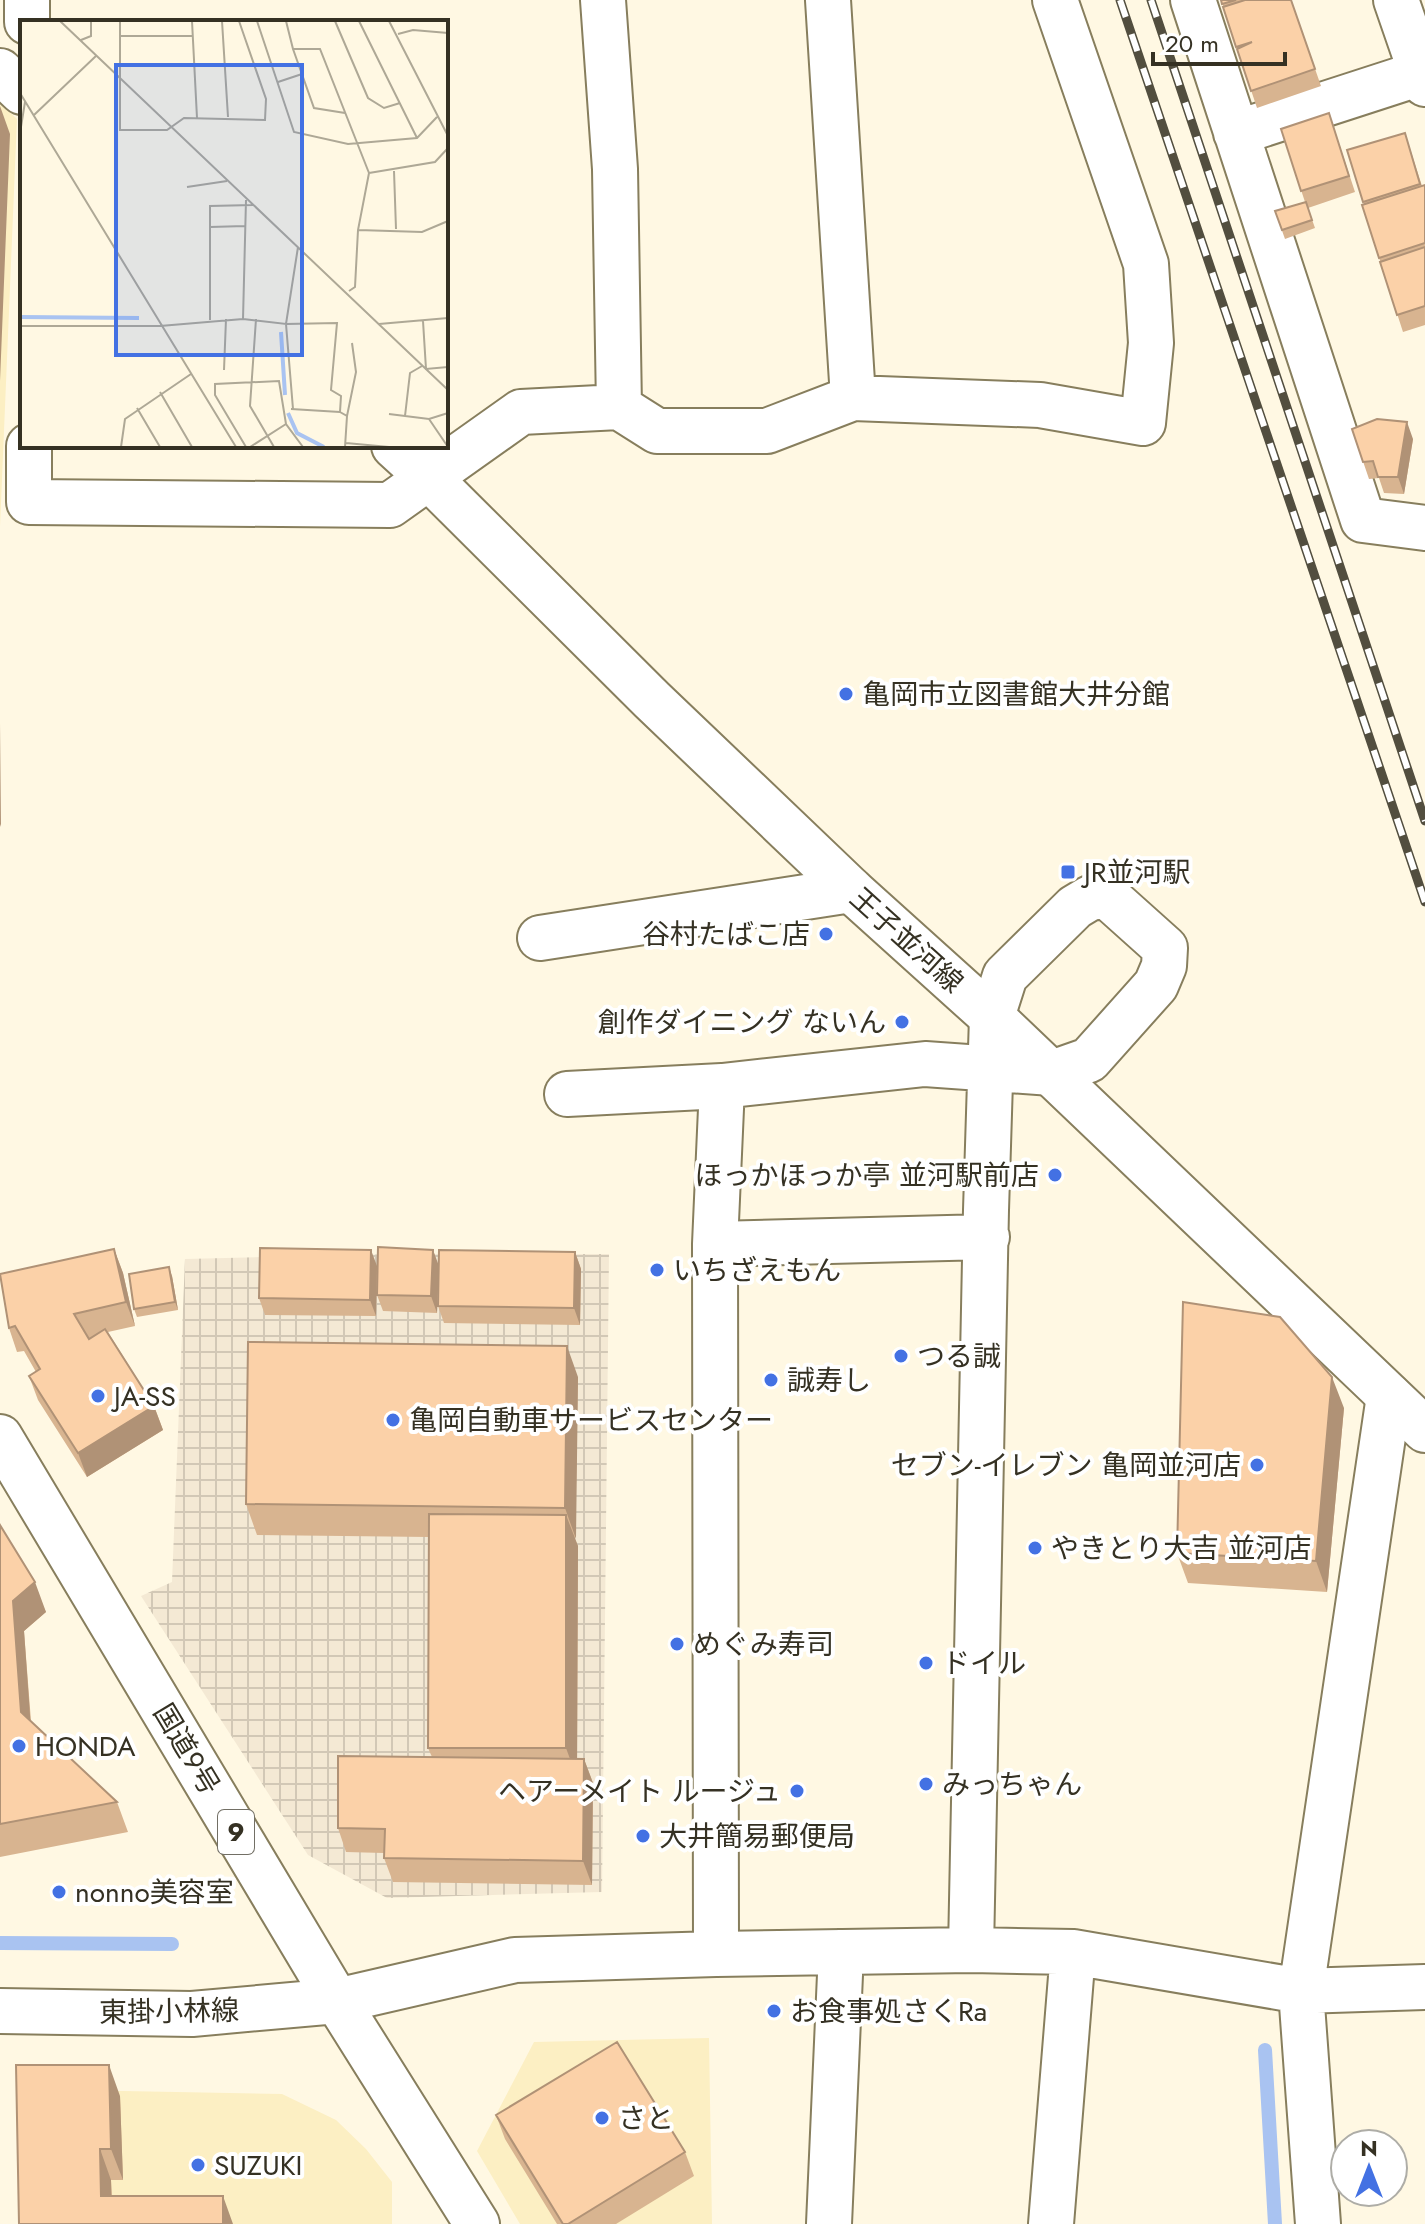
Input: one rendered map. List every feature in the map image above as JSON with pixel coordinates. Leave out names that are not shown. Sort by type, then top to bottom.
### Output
[{"type":"main road","points":[[603,0],[615,169],[619,407]]},
{"type":"main road","points":[[828,0],[853,398]]},
{"type":"main road","points":[[29,448],[29,502],[390,505],[521,412],[619,407],[657,431],[767,431],[853,398],[1040,405],[1143,423],[1151,343],[1146,264],[1055,0]]},
{"type":"main road","points":[[1193,0],[1363,520],[1425,528]]},
{"type":"main road","points":[[1236,133],[1423,79],[1396,0]]},
{"type":"main road","points":[[0,71],[20,90]]},
{"type":"main road","name":"王子並河線","points":[[396,448],[652,700],[851,890],[1052,1073],[1425,1430]]},
{"type":"main road","points":[[540,938],[851,890]]},
{"type":"main road","points":[[567,1094],[722,1086],[925,1064],[989,1070],[1052,1073],[1089,1060],[1156,985],[1164,966],[1165,948],[1107,896],[1090,898],[1075,907],[1005,976],[992,1017],[989,1070],[971,1950]]},
{"type":"main road","points":[[716,1954],[715,1244],[722,1086]]},
{"type":"main road","points":[[715,1244],[987,1237]]},
{"type":"main road","points":[[1318,2224],[1301,1991],[1389,1396]]},
{"type":"main road","name":"国道9号","points":[[0,1437],[337,2001],[477,2224]]},
{"type":"main road","name":"東掛小林線","points":[[0,2011],[192,2014],[337,2001],[515,1960],[716,1954],[971,1950],[1073,1952],[1301,1991],[1425,1987]]},
{"type":"main road","points":[[829,2224],[841,1952]]},
{"type":"main road","points":[[1051,2224],[1073,1952]]},
{"type":"shaded area","points":[[0,103],[17,119],[0,527]]},
{"type":"shaded area","name":"亀岡自動車サービスセンター","points":[[397,1254],[609,1254],[602,1892],[387,1898],[308,1855],[141,1596],[172,1582],[185,1259]]},
{"type":"shaded area","name":"さと","points":[[709,2038],[712,2224],[520,2224],[477,2151],[534,2042]]},
{"type":"shaded area","name":"SUZUKI","points":[[16,2089],[282,2094],[336,2120],[366,2149],[392,2182],[392,2224],[19,2224]]},
{"type":"building","points":[[1245,0],[1291,0],[1315,69],[1251,91],[1237,49],[1252,42],[1236,47],[1223,7]]},
{"type":"building","points":[[1329,113],[1349,176],[1301,191],[1281,129]]},
{"type":"building","points":[[1405,133],[1420,184],[1363,202],[1347,150]]},
{"type":"building","points":[[1425,185],[1425,243],[1379,258],[1362,205]]},
{"type":"building","points":[[1306,202],[1312,220],[1282,230],[1275,211]]},
{"type":"building","points":[[1425,247],[1425,306],[1397,315],[1380,262]]},
{"type":"building","points":[[1377,419],[1407,422],[1398,477],[1378,477],[1373,461],[1363,462],[1352,429]]},
{"type":"building","points":[[378,1247],[433,1250],[431,1296],[377,1295]]},
{"type":"building","points":[[260,1248],[371,1250],[370,1300],[259,1298]]},
{"type":"building","points":[[114,1249],[126,1302],[74,1314],[89,1339],[105,1329],[154,1406],[78,1453],[29,1376],[40,1369],[15,1326],[9,1328],[0,1274]]},
{"type":"building","points":[[439,1250],[575,1252],[574,1308],[438,1306]]},
{"type":"building","points":[[169,1267],[175,1302],[134,1309],[129,1274]]},
{"type":"building","points":[[1183,1302],[1280,1317],[1332,1377],[1316,1561],[1177,1553]]},
{"type":"building","points":[[248,1342],[567,1346],[565,1508],[246,1504]]},
{"type":"building","points":[[429,1514],[566,1515],[566,1748],[428,1748]]},
{"type":"building","points":[[0,1525],[35,1582],[13,1601],[21,1712],[117,1802],[0,1824]]},
{"type":"building","points":[[338,1756],[584,1759],[583,1861],[384,1858],[385,1829],[338,1828]]},
{"type":"building","points":[[617,2042],[685,2152],[568,2224],[563,2224],[496,2115]]},
{"type":"building","points":[[16,2065],[109,2065],[111,2149],[100,2149],[101,2196],[223,2196],[223,2224],[19,2224]]},
{"type":"waterway","points":[[0,1943],[172,1944]]},
{"type":"waterway","points":[[1265,2050],[1275,2224]]},
{"type":"railway","points":[[1120,0],[1425,902]]},
{"type":"railway","points":[[1151,0],[1425,821]]},
{"type":"place","name":"亀岡市立図書館大井分館","points":[[846,694]]},
{"type":"place","name":"JR並河駅","points":[[1068,872]]},
{"type":"place","name":"谷村たばこ店","points":[[826,934]]},
{"type":"place","name":"創作ダイニング ないん","points":[[902,1022]]},
{"type":"place","name":"ほっかほっか亭 並河駅前店","points":[[1055,1175]]},
{"type":"place","name":"いちざえもん","points":[[657,1270]]},
{"type":"place","name":"つる誠","points":[[901,1356]]},
{"type":"place","name":"誠寿し","points":[[771,1380]]},
{"type":"place","name":"JA-SS","points":[[98,1396]]},
{"type":"place","name":"亀岡自動車サービスセンター","points":[[393,1420]]},
{"type":"place","name":"セブン-イレブン 亀岡並河店","points":[[1257,1465]]},
{"type":"place","name":"やきとり大吉 並河店","points":[[1035,1548]]},
{"type":"place","name":"めぐみ寿司","points":[[677,1644]]},
{"type":"place","name":"ドイル","points":[[926,1663]]},
{"type":"place","name":"HONDA","points":[[19,1746]]},
{"type":"place","name":"みっちゃん","points":[[926,1784]]},
{"type":"place","name":"ヘアーメイト ルージュ","points":[[797,1791]]},
{"type":"place","name":"大井簡易郵便局","points":[[643,1836]]},
{"type":"place","name":"nonno美容室","points":[[59,1892]]},
{"type":"place","name":"お食事処さくRa","points":[[774,2011]]},
{"type":"place","name":"さと","points":[[602,2118]]},
{"type":"place","name":"SUZUKI","points":[[198,2165]]}]
